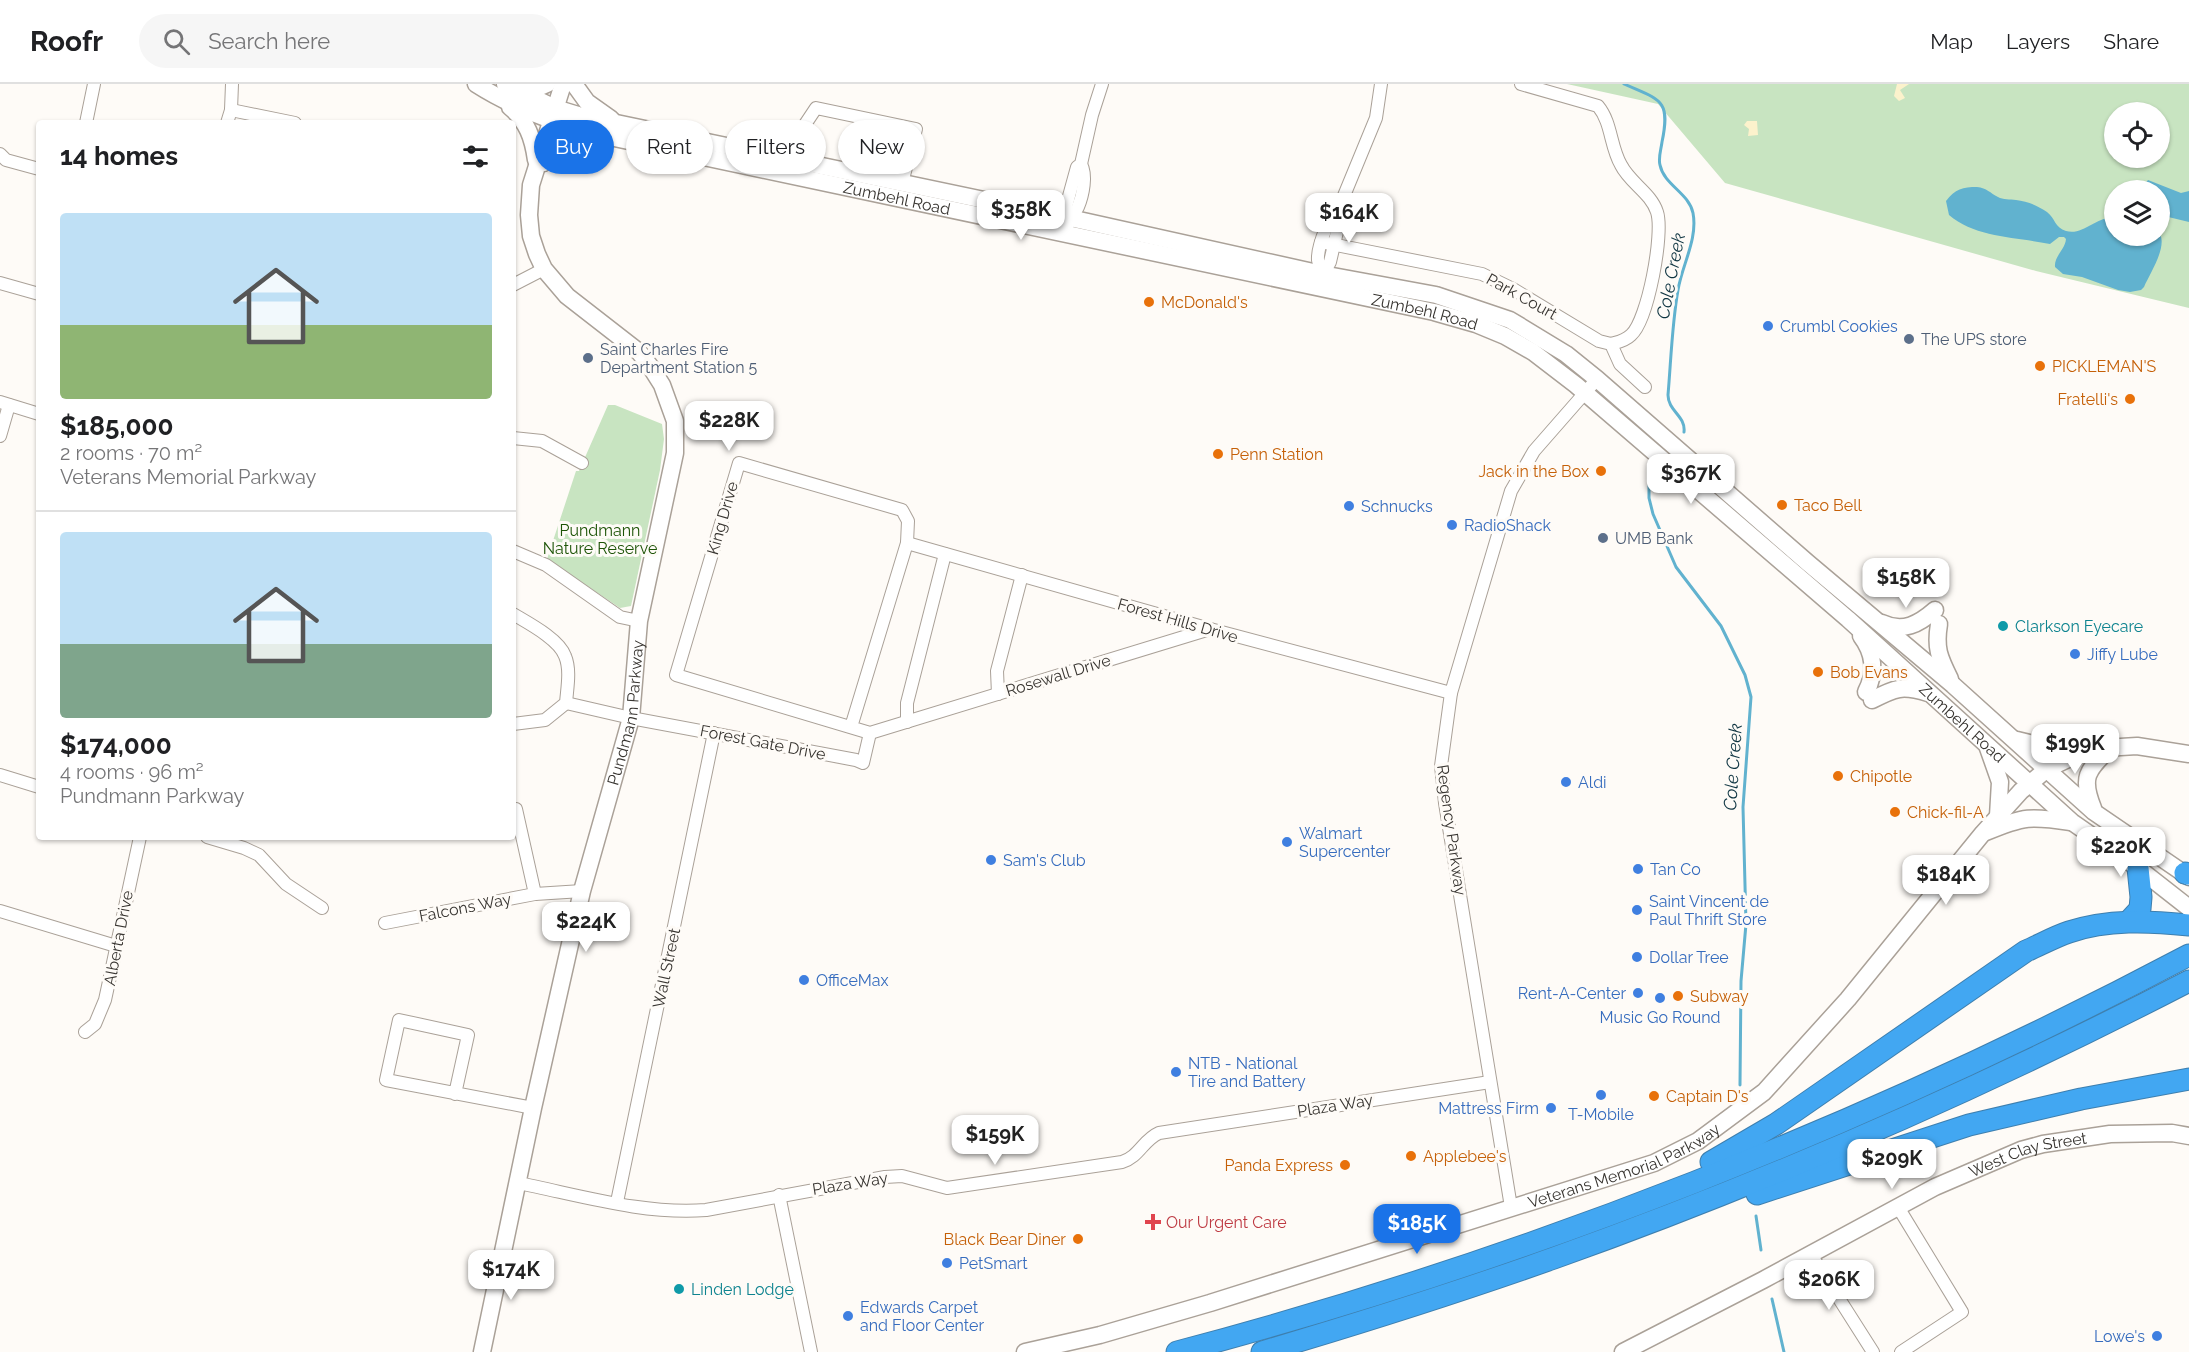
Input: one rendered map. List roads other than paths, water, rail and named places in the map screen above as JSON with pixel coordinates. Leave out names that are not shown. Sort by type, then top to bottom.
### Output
[{"type":"highway","points":[[2129,921],[2140,909],[2142,897],[2138,868]]},
{"type":"highway","points":[[1609,1214],[1741,1146],[1776,1124],[2026,951],[2069,932],[2100,925],[2129,921],[2156,921],[2189,926]]},
{"type":"highway","points":[[1177,1352],[1426,1278],[1609,1214],[1725,1169],[1900,1095],[2023,1038],[2189,955]]},
{"type":"highway","points":[[1263,1352],[1373,1319],[1493,1279],[1675,1213],[1909,1116],[2034,1059],[2189,981]]},
{"type":"highway","points":[[1675,1213],[1750,1197],[1969,1125],[2081,1099],[2189,1079]]},
{"type":"main road","name":"Zumbehl Road","points":[[476,84],[507,91],[564,120]]},
{"type":"main road","points":[[534,149],[528,127],[517,113],[507,91],[531,90],[547,84]]},
{"type":"main road","name":"Pundmann Parkway","points":[[550,120],[562,84]]},
{"type":"main road","points":[[574,84],[587,102],[617,123]]},
{"type":"main road","name":"Zumbehl Road","points":[[507,91],[552,114],[617,123],[725,150]]},
{"type":"main road","name":"Zumbehl Road","points":[[614,138],[725,156]]},
{"type":"main road","name":"Zumbehl Road","points":[[826,172],[902,183],[1068,225]]},
{"type":"main road","name":"Pundmann Parkway","points":[[482,1352],[533,1108],[582,891],[632,718],[639,621],[675,453],[675,422],[662,385],[639,352],[567,296],[544,269],[531,236],[529,216],[531,185],[535,174]]},
{"type":"main road","points":[[531,185],[538,174]]},
{"type":"main road","name":"Zumbehl Road","points":[[825,174],[1068,225],[1320,282],[1476,324],[1505,336],[1533,352],[1586,392],[1877,621],[1953,685],[2094,812],[2188,874]]},
{"type":"main road","name":"Zumbehl Road","points":[[1320,282],[1436,295],[1510,320],[1566,354],[1597,379],[1848,619],[2072,822],[2138,868],[2189,908]]},
{"type":"main road","points":[[1877,621],[1886,625],[1906,627],[1937,617],[1937,651],[1953,685]]},
{"type":"main road","points":[[1848,619],[1869,646],[1873,671],[1869,696],[1902,687],[1932,694]]},
{"type":"main road","points":[[2012,738],[2050,748],[2087,750]]},
{"type":"main road","name":"Veterans Memorial Parkway","points":[[1025,1352],[1100,1335],[1199,1306],[1654,1163],[1698,1141],[1764,1092],[1848,999],[1983,833],[2029,783],[2047,769],[2087,750],[2137,746],[2189,754]]},
{"type":"main road","points":[[1988,747],[2000,782],[1998,816]]},
{"type":"main road","points":[[2094,812],[2086,791],[2087,774],[2111,747]]},
{"type":"main road","points":[[1983,833],[2030,817],[2072,822]]},
{"type":"main road","name":"West Clay Street","points":[[1623,1352],[1898,1207],[1979,1167],[2031,1147],[2110,1134],[2172,1133],[2189,1136]]},
{"type":"street","points":[[87,120],[94,84]]},
{"type":"street","points":[[228,120],[231,110],[232,84]]},
{"type":"street","points":[[1068,225],[1077,209],[1082,190],[1084,170],[1082,164],[1092,115],[1102,84]]},
{"type":"street","points":[[1320,282],[1318,260],[1321,242],[1336,208],[1341,203],[1376,118],[1381,84]]},
{"type":"street","points":[[1521,84],[1598,106],[1605,114],[1619,163],[1626,174],[1652,201],[1657,212],[1660,227],[1646,309],[1632,335],[1623,341],[1611,344],[1620,364],[1645,387]]},
{"type":"street","points":[[808,120],[816,108],[916,129],[902,183]]},
{"type":"street","points":[[231,110],[280,120]]},
{"type":"street","points":[[0,154],[6,160],[36,168]]},
{"type":"street","points":[[1320,282],[1330,262],[1342,212],[1341,203]]},
{"type":"street","name":"Park Court","points":[[1321,242],[1482,274],[1513,289],[1599,341],[1611,344]]},
{"type":"street","points":[[516,283],[544,269]]},
{"type":"street","points":[[0,283],[36,293]]},
{"type":"street","name":"Regency Parkway","points":[[1511,1208],[1441,766],[1451,693],[1511,491],[1534,451],[1597,379]]},
{"type":"street","points":[[0,436],[5,403],[36,413]]},
{"type":"street","points":[[516,438],[542,441],[582,463]]},
{"type":"street","name":"King Drive","points":[[739,463],[902,510],[908,521],[907,543],[851,727],[676,675],[739,463]]},
{"type":"street","name":"Forest Hills Drive","points":[[907,543],[1210,629],[1451,693]]},
{"type":"street","points":[[516,552],[546,566],[620,617],[639,621]]},
{"type":"street","points":[[907,722],[907,703],[945,554]]},
{"type":"street","points":[[998,694],[997,672],[1022,575]]},
{"type":"street","points":[[516,616],[557,645],[565,655],[568,674],[566,703],[545,720],[516,724]]},
{"type":"street","name":"Rosewall Drive","points":[[870,733],[1210,629]]},
{"type":"street","name":"Forest Gate Drive","points":[[566,703],[863,763],[870,733]]},
{"type":"street","points":[[851,727],[870,733]]},
{"type":"street","name":"Wall Street","points":[[617,1202],[714,733]]},
{"type":"street","points":[[0,775],[36,786]]},
{"type":"street","points":[[516,809],[535,894]]},
{"type":"street","name":"Alberta Drive","points":[[85,1032],[95,1024],[105,1000],[139,840]]},
{"type":"street","points":[[217,840],[259,855],[286,884],[322,908]]},
{"type":"street","name":"Falcons Way","points":[[385,923],[535,894],[582,891]]},
{"type":"street","points":[[0,911],[116,946]]},
{"type":"street","points":[[455,1094],[468,1035],[399,1020],[386,1080],[455,1094],[533,1108]]},
{"type":"street","name":"Plaza Way","points":[[518,1183],[680,1212],[706,1210],[894,1176],[920,1180],[947,1188],[1122,1162],[1134,1156],[1159,1132],[1490,1082]]},
{"type":"street","points":[[780,1195],[810,1352]]},
{"type":"street","points":[[1898,1207],[1962,1312],[1901,1352]]},
{"type":"street","points":[[1810,1253],[1873,1352]]},
{"type":"water","points":[[1977,187],[2000,198],[2036,206],[2047,212],[2060,228],[2066,231],[2079,231],[2104,219],[2104,246],[2161,246],[2160,253],[2141,290],[2130,292],[2118,290],[2082,277],[2063,274],[2055,267],[2055,263],[2065,243],[2064,237],[2059,237],[2050,244],[1997,236],[1960,223],[1949,215],[1946,201],[1953,194]]},
{"type":"water","points":[[2170,189],[2181,193],[2189,191],[2189,222],[2170,217]]},
{"type":"waterway","name":"Cole Creek","points":[[1624,84],[1660,103],[1665,117],[1659,157],[1662,172],[1687,200],[1693,213],[1692,242],[1676,303],[1668,395],[1671,405],[1684,426],[1684,432]]},
{"type":"waterway","name":"Cole Creek","points":[[1652,478],[1649,498],[1653,514],[1676,567],[1721,626],[1745,675],[1751,697],[1743,807],[1746,924],[1741,981],[1740,1085]]},
{"type":"waterway","name":"Cole Creek","points":[[1756,1216],[1761,1250]]},
{"type":"waterway","name":"Cole Creek","points":[[1772,1299],[1784,1352]]},
{"type":"place","name":"McDonald's","points":[[1149,302]]},
{"type":"place","name":"Crumbl Cookies","points":[[1768,326]]},
{"type":"place","name":"The UPS store","points":[[1909,339]]},
{"type":"place","name":"Saint Charles Fire Department Station 5","points":[[588,358]]},
{"type":"place","name":"PICKLEMAN'S","points":[[2040,366]]},
{"type":"place","name":"Fratelli's","points":[[2130,399]]},
{"type":"place","name":"Penn Station","points":[[1218,454]]},
{"type":"place","name":"Jack in the Box","points":[[1601,471]]},
{"type":"place","name":"Taco Bell","points":[[1782,505]]},
{"type":"place","name":"Schnucks","points":[[1349,506]]},
{"type":"place","name":"RadioShack","points":[[1452,525]]},
{"type":"place","name":"UMB Bank","points":[[1603,538]]},
{"type":"place","name":"Clarkson Eyecare","points":[[2003,626]]},
{"type":"place","name":"Jiffy Lube","points":[[2075,654]]},
{"type":"place","name":"Bob Evans","points":[[1818,672]]},
{"type":"place","name":"Chipotle","points":[[1838,776]]},
{"type":"place","name":"Aldi","points":[[1566,782]]},
{"type":"place","name":"Chick-fil-A","points":[[1895,812]]},
{"type":"place","name":"Walmart Supercenter","points":[[1287,842]]},
{"type":"place","name":"Sam's Club","points":[[991,860]]},
{"type":"place","name":"Tan Co","points":[[1638,869]]},
{"type":"place","name":"Saint Vincent de Paul Thrift Store","points":[[1637,910]]},
{"type":"place","name":"Dollar Tree","points":[[1637,957]]},
{"type":"place","name":"OfficeMax","points":[[804,980]]},
{"type":"place","name":"Rent-A-Center","points":[[1638,993]]},
{"type":"place","name":"Subway","points":[[1678,996]]},
{"type":"place","name":"Music Go Round","points":[[1660,998]]},
{"type":"place","name":"NTB - National Tire and Battery","points":[[1176,1072]]},
{"type":"place","name":"T-Mobile","points":[[1601,1095]]},
{"type":"place","name":"Captain D's","points":[[1654,1096]]},
{"type":"place","name":"Mattress Firm","points":[[1551,1108]]},
{"type":"place","name":"Applebee's","points":[[1411,1156]]},
{"type":"place","name":"Panda Express","points":[[1345,1165]]},
{"type":"place","name":"Our Urgent Care","points":[[1153,1222]]},
{"type":"place","name":"Black Bear Diner","points":[[1078,1239]]},
{"type":"place","name":"PetSmart","points":[[947,1263]]},
{"type":"place","name":"Linden Lodge","points":[[679,1289]]},
{"type":"place","name":"Edwards Carpet and Floor Center","points":[[848,1316]]},
{"type":"place","name":"Lowe's","points":[[2157,1336]]},
{"type":"park label","name":"Pundmann Nature Reserve","points":[[600,539]]}]
